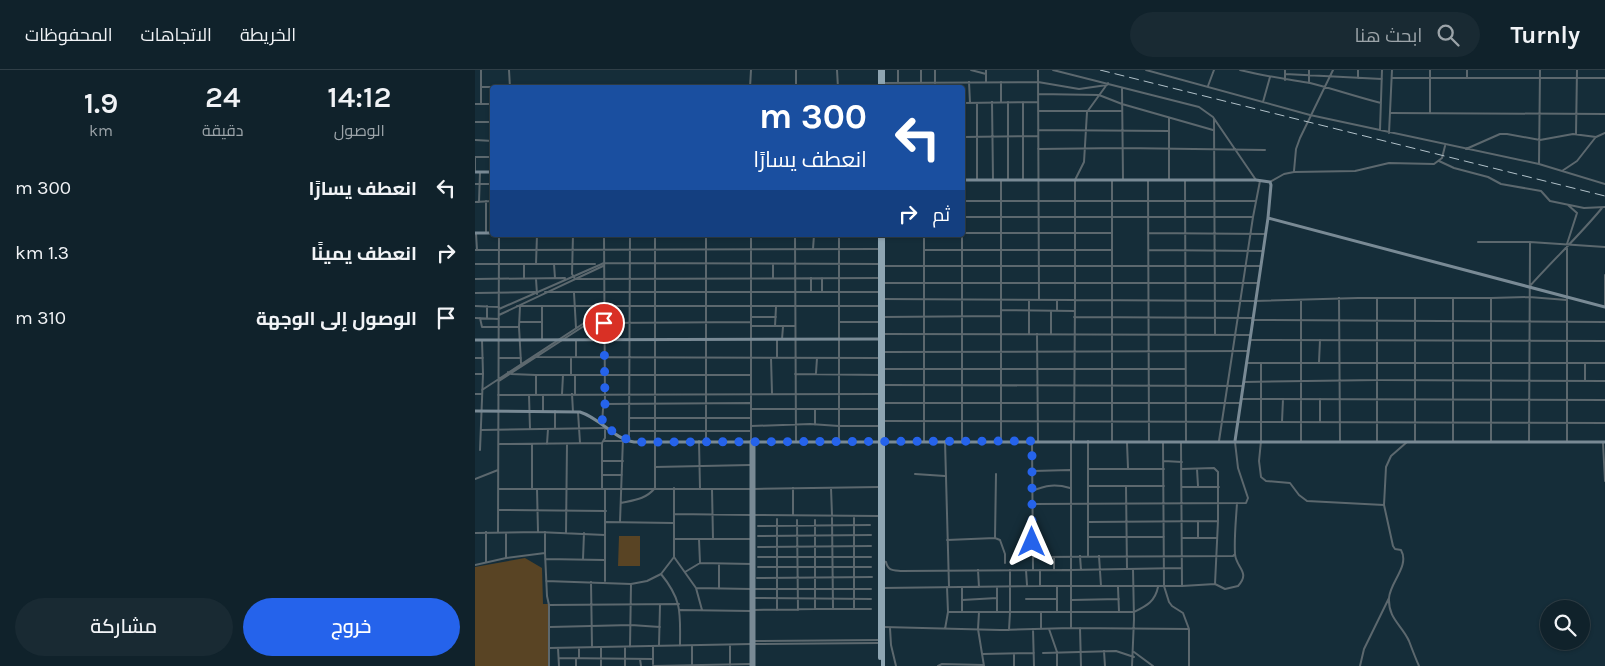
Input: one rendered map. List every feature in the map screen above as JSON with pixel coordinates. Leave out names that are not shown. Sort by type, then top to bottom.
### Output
[{"type":"main road","points":[[881,70],[882,85]]},
{"type":"main road","points":[[882,237],[880,248],[883,317],[880,394],[882,424]]},
{"type":"main road","points":[[881,666],[883,352],[880,322],[880,278],[882,237]]},
{"type":"main road","points":[[881,666],[883,627],[880,516],[882,441]]},
{"type":"street","points":[[481,70],[481,104]]},
{"type":"street","points":[[509,70],[509,85]]},
{"type":"street","points":[[751,70],[751,85]]},
{"type":"street","points":[[796,70],[796,85]]},
{"type":"street","points":[[837,70],[838,85]]},
{"type":"street","points":[[898,70],[898,83]]},
{"type":"street","points":[[921,70],[921,83]]},
{"type":"street","points":[[935,70],[935,83]]},
{"type":"street","points":[[971,70],[986,74]]},
{"type":"street","points":[[986,70],[986,82]]},
{"type":"street","points":[[1038,70],[1039,300]]},
{"type":"street","points":[[1053,70],[1199,107],[1214,118],[1258,180],[1229,386],[1219,441]]},
{"type":"street","points":[[1146,70],[1159,72],[1310,115],[1539,164],[1605,184]]},
{"type":"street","points":[[1208,87],[1214,70]]},
{"type":"street","points":[[1241,70],[1270,78],[1309,83],[1381,104]]},
{"type":"street","points":[[1285,70],[1285,80]]},
{"type":"street","points":[[1309,70],[1309,83]]},
{"type":"street","points":[[1295,172],[1298,144],[1310,115],[1318,104],[1333,70]]},
{"type":"street","points":[[1358,70],[1358,78]]},
{"type":"street","points":[[1380,131],[1382,70]]},
{"type":"street","points":[[1389,132],[1392,70]]},
{"type":"street","points":[[1430,70],[1430,114]]},
{"type":"street","points":[[1467,70],[1467,78]]},
{"type":"street","points":[[1539,164],[1541,140],[1540,70]]},
{"type":"street","points":[[1576,134],[1577,70]]},
{"type":"street","points":[[1285,74],[1382,79]]},
{"type":"street","points":[[1263,102],[1270,78]]},
{"type":"street","points":[[1392,78],[1605,78]]},
{"type":"street","points":[[969,82],[970,103]]},
{"type":"street","points":[[1001,82],[1001,102]]},
{"type":"street","points":[[887,85],[898,83],[1038,82],[1079,89],[1107,84]]},
{"type":"street","points":[[1071,628],[1070,470],[1075,421],[1075,180],[1084,162],[1087,112],[1107,84]]},
{"type":"street","points":[[481,87],[490,87]]},
{"type":"street","points":[[1122,87],[1123,180]]},
{"type":"street","points":[[1038,94],[1099,95],[1122,104],[1214,130]]},
{"type":"street","points":[[992,102],[993,180]]},
{"type":"street","points":[[1008,102],[1008,180]]},
{"type":"street","points":[[1023,102],[1023,180]]},
{"type":"street","points":[[965,103],[1038,102]]},
{"type":"street","points":[[977,103],[977,180]]},
{"type":"street","points":[[475,104],[490,104]]},
{"type":"street","points":[[1038,111],[1122,111]]},
{"type":"street","points":[[1391,113],[1605,114]]},
{"type":"street","points":[[1169,117],[1169,180]]},
{"type":"street","points":[[1214,118],[1215,335]]},
{"type":"street","points":[[475,122],[490,122]]},
{"type":"street","points":[[1038,130],[1169,130]]},
{"type":"street","points":[[1562,171],[1577,161],[1596,137],[1605,133]]},
{"type":"street","points":[[1466,149],[1500,134],[1541,140],[1576,134],[1596,137]]},
{"type":"street","points":[[965,137],[1038,136]]},
{"type":"street","points":[[475,140],[490,141]]},
{"type":"street","points":[[965,180],[1258,180],[1269,182],[1284,174],[1295,172],[1355,171],[1383,164],[1434,164],[1442,158],[1445,145]]},
{"type":"street","points":[[1038,149],[1169,148],[1237,151],[1265,150]]},
{"type":"street","points":[[490,157],[475,157],[475,172],[490,172]]},
{"type":"street","points":[[1439,161],[1454,168],[1488,177],[1501,184],[1541,191],[1548,201],[1584,208],[1604,208]]},
{"type":"street","points":[[479,202],[480,172]]},
{"type":"street","points":[[1001,180],[1001,441]]},
{"type":"street","points":[[1112,180],[1113,441]]},
{"type":"street","points":[[1148,180],[1149,441]]},
{"type":"street","points":[[1182,586],[1181,462],[1186,421],[1185,180]]},
{"type":"street","points":[[1033,504],[1219,504],[1246,503],[1249,500],[1238,468],[1235,441],[1268,218],[1271,186],[1269,182]]},
{"type":"street","points":[[475,184],[490,184]]},
{"type":"street","points":[[965,200],[1256,201]]},
{"type":"street","points":[[475,202],[490,201]]},
{"type":"street","points":[[485,202],[486,233]]},
{"type":"street","points":[[1567,205],[1577,213],[1567,244],[1567,442]]},
{"type":"street","points":[[1529,287],[1567,244],[1578,237],[1604,208]]},
{"type":"street","points":[[965,217],[1253,217]]},
{"type":"street","points":[[1268,218],[1605,307],[1605,275]]},
{"type":"street","points":[[490,233],[475,233],[476,250],[880,248]]},
{"type":"street","points":[[965,234],[1112,233]]},
{"type":"street","points":[[1148,233],[1265,234]]},
{"type":"street","points":[[498,532],[499,237]]},
{"type":"street","points":[[536,264],[537,237]]},
{"type":"street","points":[[573,237],[573,277]]},
{"type":"street","points":[[602,424],[605,404],[604,237]]},
{"type":"street","points":[[629,441],[630,237]]},
{"type":"street","points":[[621,503],[639,500],[650,495],[655,488],[655,237]]},
{"type":"street","points":[[706,237],[706,442]]},
{"type":"street","points":[[653,647],[653,666],[753,665],[751,237]]},
{"type":"street","points":[[795,237],[796,442]]},
{"type":"street","points":[[813,249],[814,237]]},
{"type":"street","points":[[839,237],[839,442]]},
{"type":"street","points":[[924,237],[925,442]]},
{"type":"street","points":[[962,237],[962,442]]},
{"type":"street","points":[[1478,242],[1530,242],[1605,247]]},
{"type":"street","points":[[1529,442],[1530,242]]},
{"type":"street","points":[[924,250],[1112,250]]},
{"type":"street","points":[[1149,250],[1263,251]]},
{"type":"street","points":[[475,264],[751,263],[962,267],[1260,266]]},
{"type":"street","points":[[524,264],[524,278]]},
{"type":"street","points":[[554,264],[555,278]]},
{"type":"street","points":[[545,292],[598,264]]},
{"type":"street","points":[[475,279],[568,278],[605,264]]},
{"type":"street","points":[[773,264],[773,278]]},
{"type":"street","points":[[573,277],[880,278]]},
{"type":"street","points":[[536,278],[537,293]]},
{"type":"street","points":[[475,306],[499,308],[568,278]]},
{"type":"street","points":[[811,278],[811,292]]},
{"type":"street","points":[[822,278],[822,292]]},
{"type":"street","points":[[883,283],[1258,283]]},
{"type":"street","points":[[475,293],[880,292]]},
{"type":"street","points":[[499,315],[537,293]]},
{"type":"street","points":[[574,293],[576,328]]},
{"type":"street","points":[[883,300],[1255,301],[1339,298],[1567,298]]},
{"type":"street","points":[[1339,298],[1340,441]]},
{"type":"street","points":[[1377,298],[1377,442]]},
{"type":"street","points":[[1415,298],[1415,442]]},
{"type":"street","points":[[1453,298],[1453,442]]},
{"type":"street","points":[[1491,298],[1491,442]]},
{"type":"street","points":[[1029,300],[1029,334]]},
{"type":"street","points":[[1057,300],[1057,311]]},
{"type":"street","points":[[1301,300],[1301,441]]},
{"type":"street","points":[[487,306],[487,318]]},
{"type":"street","points":[[517,306],[880,306]]},
{"type":"street","points":[[520,306],[521,363]]},
{"type":"street","points":[[542,306],[542,340]]},
{"type":"street","points":[[775,326],[776,306]]},
{"type":"street","points":[[1001,310],[1075,311]]},
{"type":"street","points":[[1051,311],[1051,334]]},
{"type":"street","points":[[510,373],[521,363],[604,312]]},
{"type":"street","points":[[482,390],[537,357],[604,312]]},
{"type":"street","points":[[883,317],[1001,316]]},
{"type":"street","points":[[751,317],[776,317]]},
{"type":"street","points":[[1074,317],[1415,322],[1605,322]]},
{"type":"street","points":[[475,318],[499,319]]},
{"type":"street","points":[[480,318],[482,327],[519,327]]},
{"type":"street","points":[[519,322],[542,322]]},
{"type":"street","points":[[604,323],[751,322]]},
{"type":"street","points":[[839,322],[880,322]]},
{"type":"street","points":[[751,326],[795,326]]},
{"type":"street","points":[[782,339],[783,326]]},
{"type":"street","points":[[475,340],[839,339],[963,333],[1250,335]]},
{"type":"street","points":[[1037,334],[1038,441]]},
{"type":"street","points":[[777,339],[777,358]]},
{"type":"street","points":[[1249,340],[1453,339],[1605,341]]},
{"type":"street","points":[[480,450],[483,374],[482,340]]},
{"type":"street","points":[[576,340],[576,358]]},
{"type":"street","points":[[1319,362],[1320,340]]},
{"type":"street","points":[[883,352],[1248,352]]},
{"type":"street","points":[[537,357],[880,358]]},
{"type":"street","points":[[475,358],[483,358]]},
{"type":"street","points":[[499,358],[521,358]]},
{"type":"street","points":[[571,358],[571,374]]},
{"type":"street","points":[[771,358],[772,393]]},
{"type":"street","points":[[816,374],[817,358]]},
{"type":"street","points":[[1246,363],[1605,363]]},
{"type":"street","points":[[1261,363],[1259,472],[1261,477],[1266,481],[1290,483],[1299,495],[1307,501],[1384,505]]},
{"type":"street","points":[[1585,363],[1585,381]]},
{"type":"street","points":[[883,369],[1185,369]]},
{"type":"street","points":[[510,373],[537,375],[751,375]]},
{"type":"street","points":[[475,374],[483,374]]},
{"type":"street","points":[[573,412],[575,374]]},
{"type":"street","points":[[795,374],[880,375]]},
{"type":"street","points":[[536,394],[537,375]]},
{"type":"street","points":[[562,394],[563,375]]},
{"type":"street","points":[[883,385],[1229,386],[1262,382],[1301,381],[1605,381]]},
{"type":"street","points":[[475,394],[482,394]]},
{"type":"street","points":[[498,395],[880,394]]},
{"type":"street","points":[[529,395],[530,429]]},
{"type":"street","points":[[543,395],[543,412]]},
{"type":"street","points":[[883,403],[1226,403],[1261,399],[1605,400]]},
{"type":"street","points":[[1282,422],[1283,399]]},
{"type":"street","points":[[1320,399],[1320,422]]},
{"type":"street","points":[[605,404],[751,403]]},
{"type":"street","points":[[751,409],[881,409]]},
{"type":"street","points":[[815,410],[815,425]]},
{"type":"street","points":[[475,411],[578,412],[586,414],[623,440]]},
{"type":"street","points":[[555,412],[555,429]]},
{"type":"street","points":[[578,412],[580,443]]},
{"type":"street","points":[[629,418],[751,418]]},
{"type":"street","points":[[751,426],[839,426],[925,421],[1605,423]]},
{"type":"street","points":[[481,430],[607,428]]},
{"type":"street","points":[[605,582],[606,511],[602,461],[603,442],[607,428]]},
{"type":"street","points":[[547,444],[548,429]]},
{"type":"street","points":[[629,431],[751,431]]},
{"type":"street","points":[[499,444],[567,444],[623,440],[655,442],[1604,442],[1605,481]]},
{"type":"street","points":[[620,522],[623,440]]},
{"type":"street","points":[[752,441],[753,489]]},
{"type":"street","points":[[945,441],[948,571],[948,612],[945,629]]},
{"type":"street","points":[[1032,441],[1033,570]]},
{"type":"street","points":[[1088,441],[1088,556]]},
{"type":"street","points":[[1127,441],[1128,469]]},
{"type":"street","points":[[1163,441],[1164,586],[1169,602],[1183,613],[1189,629],[1189,666]]},
{"type":"street","points":[[699,442],[700,489]]},
{"type":"street","points":[[1360,666],[1364,649],[1389,598],[1403,561],[1404,556],[1401,550],[1395,549],[1393,546],[1384,505],[1387,463],[1394,453],[1408,442]]},
{"type":"street","points":[[475,443],[480,443]]},
{"type":"street","points":[[532,444],[532,489]]},
{"type":"street","points":[[566,533],[567,444]]},
{"type":"street","points":[[602,461],[623,461]]},
{"type":"street","points":[[1164,461],[1181,462]]},
{"type":"street","points":[[655,467],[751,465]]},
{"type":"street","points":[[1088,469],[1164,469]]},
{"type":"street","points":[[1181,469],[1216,469],[1218,472],[1219,504],[1215,584]]},
{"type":"street","points":[[1197,469],[1198,487]]},
{"type":"street","points":[[475,479],[498,470]]},
{"type":"street","points":[[1032,471],[1070,470]]},
{"type":"street","points":[[915,474],[946,476]]},
{"type":"street","points":[[995,538],[996,474]]},
{"type":"street","points":[[602,475],[623,475]]},
{"type":"street","points":[[1032,490],[1047,485],[1070,488]]},
{"type":"street","points":[[1088,486],[1164,486]]},
{"type":"street","points":[[1126,486],[1127,569]]},
{"type":"street","points":[[1182,487],[1219,486]]},
{"type":"street","points":[[499,490],[881,487]]},
{"type":"street","points":[[674,488],[675,557],[696,588],[702,610]]},
{"type":"street","points":[[793,488],[793,516]]},
{"type":"street","points":[[831,488],[833,608]]},
{"type":"street","points":[[537,489],[538,532]]},
{"type":"street","points":[[712,489],[713,539]]},
{"type":"street","points":[[883,588],[1119,587],[1215,584],[1225,589],[1238,586],[1243,581],[1243,571],[1235,554],[1237,503]]},
{"type":"street","points":[[498,510],[606,511]]},
{"type":"street","points":[[674,514],[880,516]]},
{"type":"street","points":[[753,515],[751,539],[753,552],[753,611]]},
{"type":"street","points":[[854,518],[854,608]]},
{"type":"street","points":[[777,519],[777,610]]},
{"type":"street","points":[[797,520],[798,610]]},
{"type":"street","points":[[815,520],[815,609]]},
{"type":"street","points":[[1088,522],[1218,521]]},
{"type":"street","points":[[606,522],[674,523]]},
{"type":"street","points":[[1198,522],[1198,538]]},
{"type":"street","points":[[758,526],[871,525]]},
{"type":"street","points":[[486,532],[486,562]]},
{"type":"street","points":[[506,532],[506,558]]},
{"type":"street","points":[[545,532],[547,596],[549,605],[549,666]]},
{"type":"street","points":[[475,533],[545,532],[605,535]]},
{"type":"street","points":[[583,559],[584,534]]},
{"type":"street","points":[[758,536],[871,535]]},
{"type":"street","points":[[1088,537],[1164,537]]},
{"type":"street","points":[[947,540],[995,538],[1003,544],[1005,563]]},
{"type":"street","points":[[1182,538],[1217,538]]},
{"type":"street","points":[[674,539],[751,539]]},
{"type":"street","points":[[699,539],[699,563]]},
{"type":"street","points":[[758,547],[871,546]]},
{"type":"street","points":[[475,565],[506,558],[545,554]]},
{"type":"street","points":[[1033,557],[1233,556],[1235,554]]},
{"type":"street","points":[[758,557],[871,556]]},
{"type":"street","points":[[1054,556],[1054,570]]},
{"type":"street","points":[[1080,556],[1081,570]]},
{"type":"street","points":[[1099,556],[1101,587]]},
{"type":"street","points":[[547,581],[631,584],[647,581],[661,574],[675,557]]},
{"type":"street","points":[[545,559],[605,560]]},
{"type":"street","points":[[882,561],[886,562],[890,570],[1182,568]]},
{"type":"street","points":[[685,572],[699,563],[752,564]]},
{"type":"street","points":[[719,564],[719,588]]},
{"type":"street","points":[[758,567],[871,567]]},
{"type":"street","points":[[1133,569],[1133,666]]},
{"type":"street","points":[[978,570],[979,587]]},
{"type":"street","points":[[1009,630],[1011,612],[1010,570]]},
{"type":"street","points":[[1026,570],[1027,586]]},
{"type":"street","points":[[1040,570],[1041,586]]},
{"type":"street","points":[[661,574],[670,584],[679,604],[680,646]]},
{"type":"street","points":[[757,578],[871,577]]},
{"type":"street","points":[[591,582],[593,605],[592,648]]},
{"type":"street","points":[[630,647],[631,584]]},
{"type":"street","points":[[1057,586],[1057,612]]},
{"type":"street","points":[[948,612],[1134,612],[1153,600],[1159,586]]},
{"type":"street","points":[[962,587],[962,612]]},
{"type":"street","points":[[997,587],[997,612]]},
{"type":"street","points":[[1119,587],[1119,612]]},
{"type":"street","points":[[696,588],[871,589]]},
{"type":"street","points":[[754,598],[871,599]]},
{"type":"street","points":[[962,600],[997,598]]},
{"type":"street","points":[[1026,599],[1057,598]]},
{"type":"street","points":[[1389,598],[1392,615],[1409,641],[1411,651],[1419,666]]},
{"type":"street","points":[[1071,600],[1119,600]]},
{"type":"street","points":[[549,605],[679,604]]},
{"type":"street","points":[[659,647],[660,605]]},
{"type":"street","points":[[680,610],[871,609]]},
{"type":"street","points":[[938,666],[942,664],[984,665],[978,629],[979,612]]},
{"type":"street","points":[[1041,612],[1041,630]]},
{"type":"street","points":[[549,627],[660,626]]},
{"type":"street","points":[[883,627],[1009,630],[1071,628],[1189,629]]},
{"type":"street","points":[[890,628],[895,666]]},
{"type":"street","points":[[1080,628],[1081,666]]},
{"type":"street","points":[[1049,629],[1057,652],[1057,666]]},
{"type":"street","points":[[1033,630],[1034,666]]},
{"type":"street","points":[[549,648],[659,647],[794,642],[880,642]]},
{"type":"street","points":[[730,645],[730,665]]},
{"type":"street","points":[[692,646],[692,666]]},
{"type":"street","points":[[625,647],[625,666]]},
{"type":"street","points":[[558,648],[559,666]]},
{"type":"street","points":[[576,666],[579,648]]},
{"type":"street","points":[[601,648],[601,666]]},
{"type":"street","points":[[1104,651],[1105,666]]},
{"type":"street","points":[[1043,653],[1116,651],[1134,656]]},
{"type":"street","points":[[1134,652],[1153,666]]},
{"type":"street","points":[[982,654],[1034,653]]},
{"type":"street","points":[[1014,654],[1014,666]]},
{"type":"street","points":[[559,658],[653,658]]},
{"type":"street","points":[[641,659],[641,666]]},
{"type":"shaded area","points":[[619,536],[640,536],[640,566],[618,566]]},
{"type":"shaded area","points":[[525,558],[542,568],[543,604],[548,604],[548,666],[475,666],[475,567]]},
{"type":"railway","points":[[1100,70],[1605,196]]},
{"type":"route","points":[[604,323],[605,404],[602,424],[623,438],[642,442],[1032,441],[1032,542]]}]
